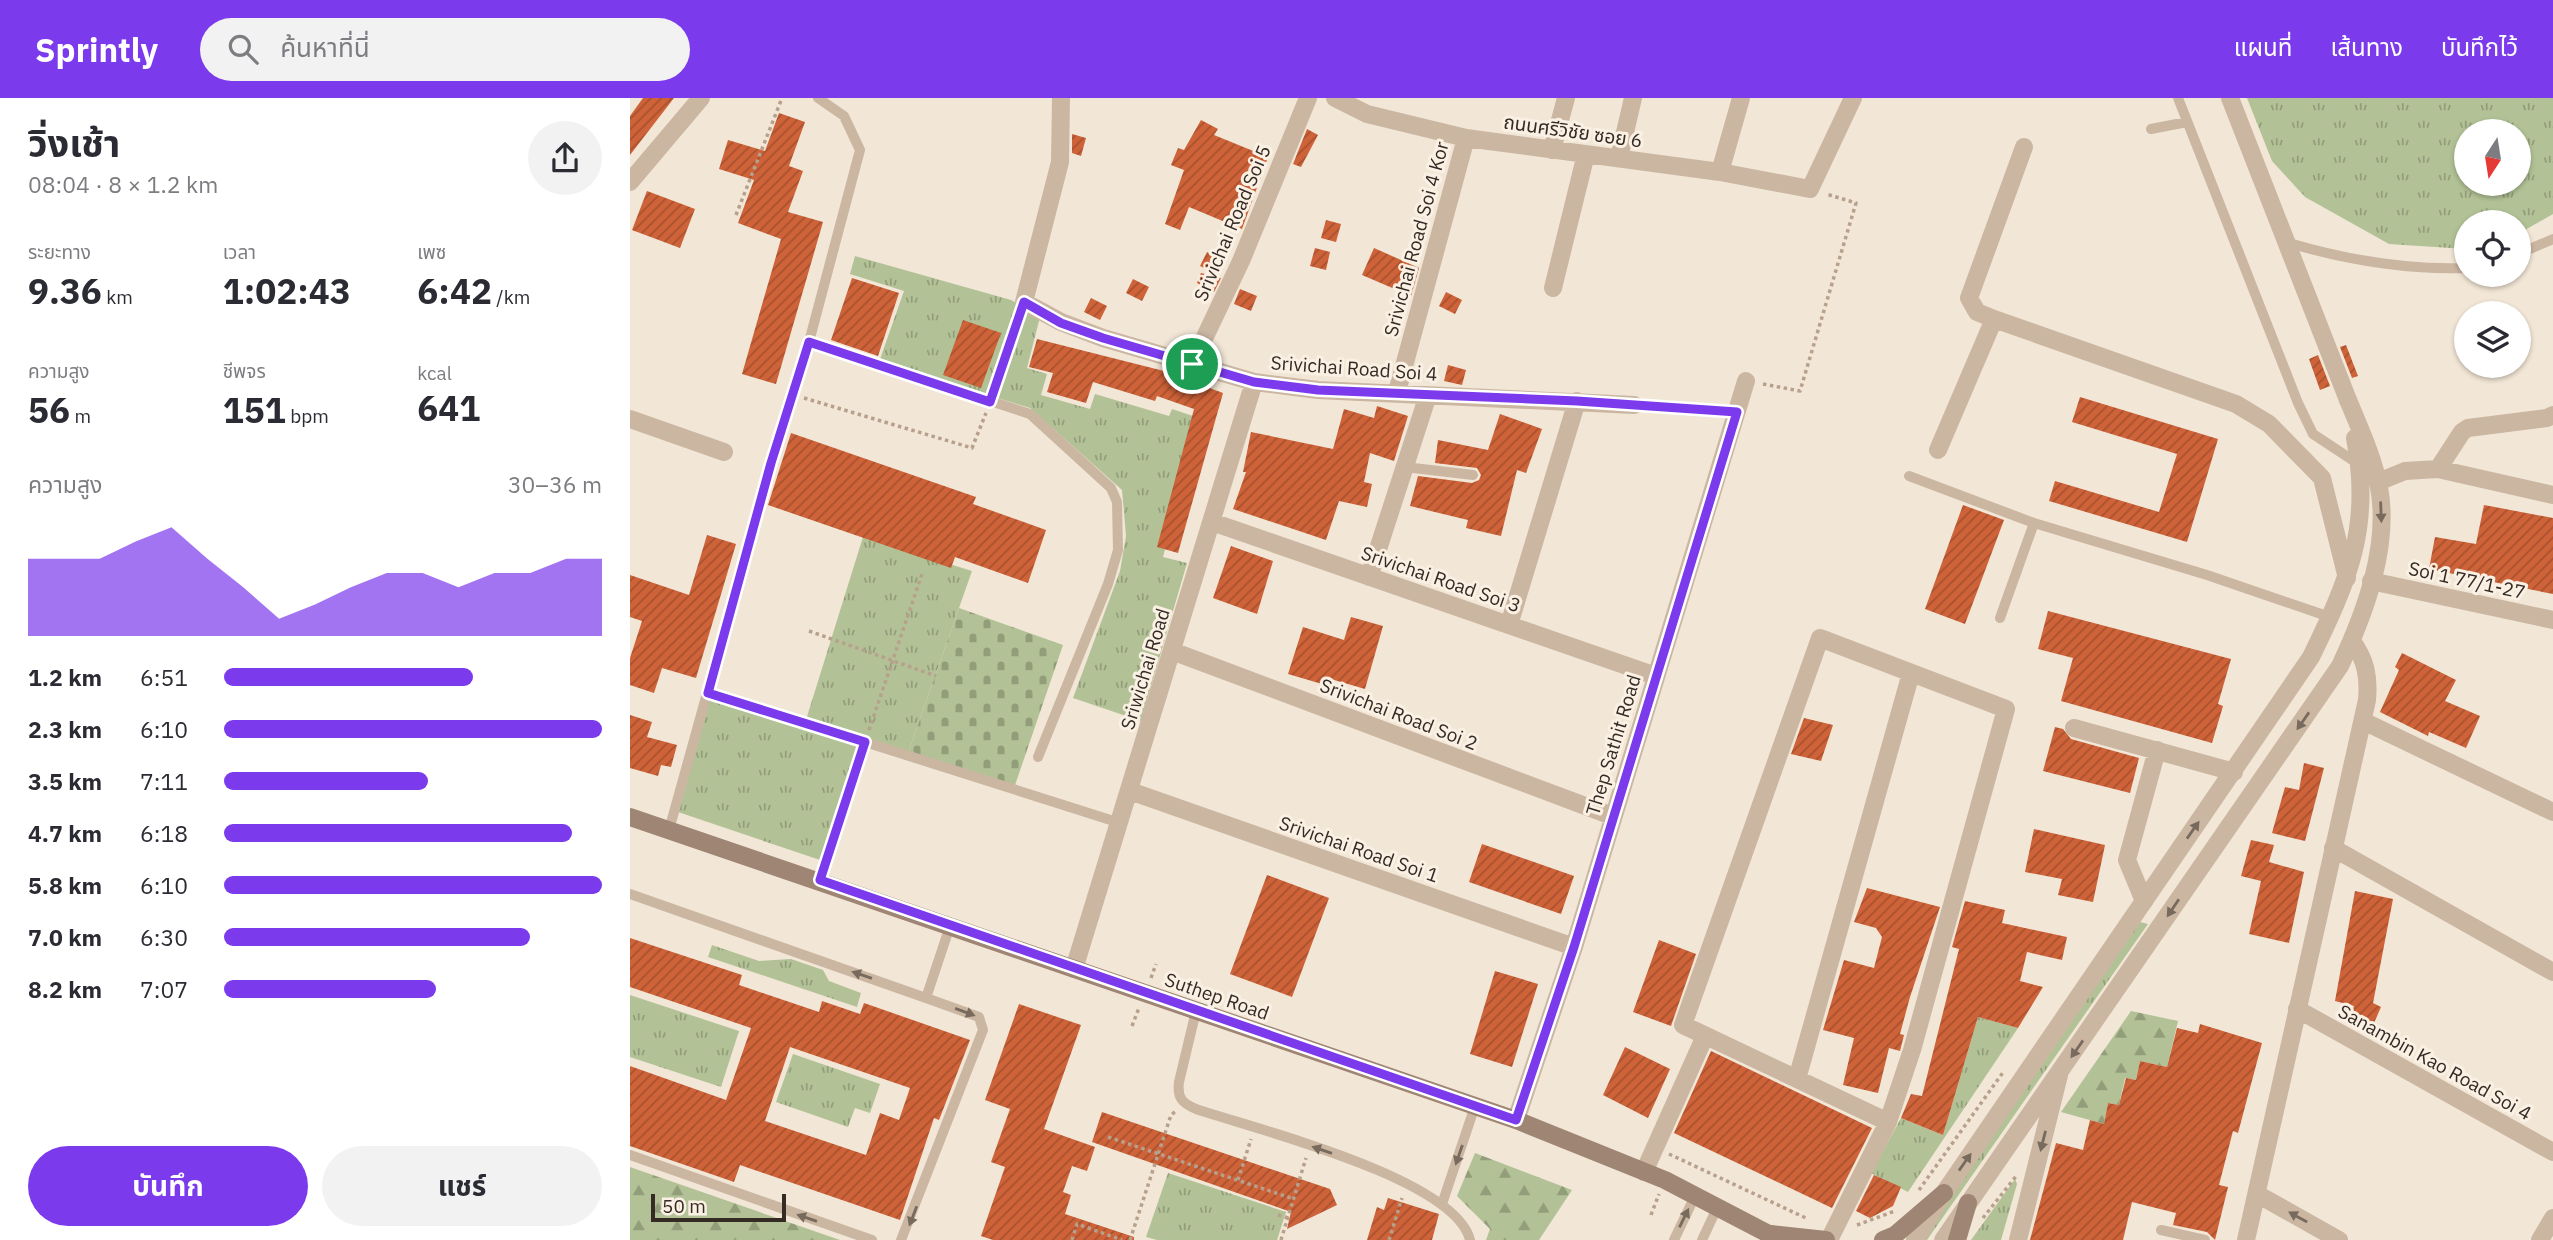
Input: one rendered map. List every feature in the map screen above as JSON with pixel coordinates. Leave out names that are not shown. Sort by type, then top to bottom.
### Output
[{"type":"main road","name":"Suthep Road","points":[[630,817],[1516,1120],[1644,1172],[1774,1238],[1830,1235]]},
{"type":"main road","points":[[1883,1240],[1895,1235],[1944,1192]]},
{"type":"main road","points":[[1957,1240],[1968,1203]]},
{"type":"street","points":[[630,182],[637,158],[701,98]]},
{"type":"street","points":[[1024,302],[1060,162],[1061,98]]},
{"type":"street","name":"Srivichai Road Soi 5","points":[[1192,364],[1241,261],[1308,98]]},
{"type":"street","name":"ถนนศรีวิชัย ซอย 6","points":[[1335,98],[1367,114],[1466,138],[1720,172],[1810,190]]},
{"type":"street","points":[[1552,150],[1566,98]]},
{"type":"street","points":[[1619,158],[1633,98]]},
{"type":"street","points":[[1720,172],[1741,98]]},
{"type":"street","points":[[1810,190],[1853,98]]},
{"type":"street","points":[[1942,1240],[2323,691],[2354,636],[2371,581],[2381,521],[2378,482],[2289,243],[2230,98]]},
{"type":"street","name":"Srivichai Road Soi 4 Kor","points":[[1396,392],[1466,138]]},
{"type":"street","points":[[2024,147],[1969,298],[1977,312],[2236,404],[2269,424],[2322,478],[2347,578]]},
{"type":"street","points":[[1553,288],[1586,154]]},
{"type":"street","name":"Srivichai Road Soi 4","points":[[1024,302],[1061,323],[1103,338],[1254,382],[1318,390],[1634,405]]},
{"type":"street","points":[[1938,450],[1994,319]]},
{"type":"street","name":"Thep Sathit Road","points":[[1516,1120],[1574,947],[1746,381]]},
{"type":"street","name":"Sriwichai Road","points":[[1074,969],[1254,382]]},
{"type":"street","points":[[1370,577],[1428,395]]},
{"type":"street","points":[[1915,1240],[1944,1192],[2287,695],[2330,617],[2347,578],[2359,533],[2360,465],[2348,400]]},
{"type":"street","points":[[1509,625],[1577,401]]},
{"type":"street","points":[[2438,469],[2468,428],[2553,415]]},
{"type":"street","points":[[630,419],[724,452]]},
{"type":"street","points":[[2378,482],[2405,471],[2438,469],[2553,495]]},
{"type":"street","name":"Srivichai Road Soi 3","points":[[1212,522],[1656,676]]},
{"type":"street","name":"Soi 1 77/1-27","points":[[2371,581],[2553,620]]},
{"type":"street","points":[[2246,1240],[2363,721],[2367,672],[2361,652],[2354,636],[2330,617]]},
{"type":"street","points":[[1830,1235],[1888,1122],[1913,1050],[2006,709],[1820,638],[1683,1026],[1888,1122]]},
{"type":"street","name":"Srivichai Road Soi 2","points":[[1172,651],[1612,816]]},
{"type":"street","points":[[1797,1079],[1911,673]]},
{"type":"street","points":[[2363,721],[2553,812]]},
{"type":"street","points":[[2074,728],[2234,772]]},
{"type":"street","points":[[2144,901],[2127,860],[2157,750]]},
{"type":"street","name":"Srivichai Road Soi 1","points":[[1130,791],[1574,947]]},
{"type":"street","points":[[2333,848],[2553,972]]},
{"type":"street","name":"Sanambin Kao Road Soi 4","points":[[2297,1009],[2553,1152]]},
{"type":"street","points":[[1644,1172],[1705,1036]]},
{"type":"street","points":[[2018,1240],[2059,1075]]},
{"type":"street","points":[[2257,1194],[2339,1240]]},
{"type":"street","points":[[2540,1240],[2553,1218]]},
{"type":"lane","points":[[669,830],[771,463],[809,342],[860,150],[844,116],[818,98]]},
{"type":"lane","points":[[2178,98],[2313,434],[2360,465]]},
{"type":"lane","points":[[2151,129],[2187,122]]},
{"type":"lane","points":[[2531,248],[2553,239]]},
{"type":"lane","points":[[2289,243],[2332,256],[2393,265],[2454,268]]},
{"type":"lane","points":[[809,342],[1030,414],[1111,488],[1117,502],[1118,550],[1108,584],[1038,757]]},
{"type":"lane","points":[[1405,467],[1473,475]]},
{"type":"lane","points":[[1909,476],[2034,523],[2207,575],[2330,617]]},
{"type":"lane","points":[[2000,618],[2034,523]]},
{"type":"lane","points":[[708,693],[1120,822]]},
{"type":"lane","points":[[820,880],[865,742]]},
{"type":"lane","points":[[630,894],[976,1015],[983,1024],[910,1223],[901,1240]]},
{"type":"lane","points":[[926,998],[950,926]]},
{"type":"lane","points":[[1196,1011],[1178,1094],[1186,1105],[1387,1172],[1442,1204],[1462,1221],[1470,1240]]},
{"type":"lane","points":[[1442,1204],[1475,1106]]},
{"type":"lane","points":[[630,1155],[872,1240]]},
{"type":"lane","points":[[1674,1240],[1695,1196]]},
{"type":"lane","points":[[1702,1240],[1717,1208]]},
{"type":"lane","points":[[2161,1230],[2205,1240]]},
{"type":"path","points":[[736,215],[782,98]]},
{"type":"path","points":[[1746,381],[1800,391],[1856,203],[1810,190]]},
{"type":"path","points":[[793,395],[972,448],[1024,302]]},
{"type":"path","points":[[1634,405],[1737,412]]},
{"type":"path","points":[[865,742],[922,574]]},
{"type":"path","points":[[809,631],[936,676]]},
{"type":"path","points":[[1916,1194],[2009,1064]]},
{"type":"path","points":[[1130,1240],[1171,1115],[1186,1105]]},
{"type":"path","points":[[1238,1180],[1254,1129]]},
{"type":"path","points":[[1108,1137],[1294,1199]]},
{"type":"path","points":[[1282,1240],[1310,1146]]},
{"type":"path","points":[[1655,1147],[1810,1219],[1830,1235],[1844,1228],[1871,1222],[1896,1210]]},
{"type":"path","points":[[1978,1225],[2014,1175],[2020,1175],[2023,1179]]},
{"type":"path","points":[[1388,1240],[1402,1196]]},
{"type":"path","points":[[1278,1214],[1288,1218]]},
{"type":"path","points":[[1072,1240],[1077,1224],[1122,1240]]},
{"type":"green space","points":[[2247,98],[2553,98],[2553,214],[2531,227],[2531,210],[2454,210],[2454,248],[2389,244],[2305,197],[2272,161]]},
{"type":"green space","points":[[855,256],[1011,300],[1040,317],[1027,368],[1047,374],[1041,395],[1090,409],[1095,394],[1169,416],[1172,409],[1199,418],[1163,557],[1187,563],[1141,721],[1073,698],[1120,571],[1126,536],[1122,490],[1030,408],[879,362],[904,291],[850,274]]},
{"type":"green space","points":[[863,537],[972,571],[907,756],[866,742],[826,862],[675,811],[708,693],[805,723]]},
{"type":"green space","points":[[959,608],[1063,645],[1013,791],[907,756]]},
{"type":"green space","points":[[2140,922],[2148,924],[1927,1240],[1919,1240]]},
{"type":"green space","points":[[712,945],[759,961],[791,959],[823,970],[829,981],[861,993],[857,1007],[708,957]]},
{"type":"green space","points":[[630,995],[739,1031],[721,1087],[630,1057]]},
{"type":"green space","points":[[2131,1011],[2178,1021],[2167,1067],[2140,1061],[2136,1080],[2125,1078],[2119,1105],[2108,1103],[2104,1124],[2061,1112]]},
{"type":"green space","points":[[1978,1017],[2018,1028],[1908,1192],[1871,1173],[1901,1118],[1943,1135]]},
{"type":"green space","points":[[793,1054],[880,1084],[870,1113],[855,1108],[848,1127],[776,1102]]},
{"type":"green space","points":[[1475,1153],[1572,1190],[1539,1240],[1486,1240],[1490,1229],[1457,1196]]},
{"type":"green space","points":[[630,1167],[840,1240],[630,1240]]},
{"type":"green space","points":[[1168,1173],[1286,1212],[1277,1240],[1157,1240],[1146,1237]]},
{"type":"green space","points":[[2015,1179],[2017,1184],[2001,1240],[1971,1240]]},
{"type":"building","points":[[643,98],[674,98],[630,155],[630,116]]},
{"type":"building","points":[[779,113],[805,122],[789,166],[803,171],[788,212],[823,222],[776,384],[742,374],[781,239],[738,223],[754,180],[719,169],[728,140],[765,151]]},
{"type":"building","points":[[1201,120],[1218,129],[1214,135],[1268,157],[1242,229],[1189,207],[1180,230],[1165,224],[1184,170],[1171,165],[1178,148],[1184,150]]},
{"type":"building","points":[[1307,129],[1318,135],[1301,167],[1293,164]]},
{"type":"building","points":[[1072,134],[1086,138],[1081,156],[1072,153]]},
{"type":"building","points":[[647,191],[695,209],[680,248],[632,230]]},
{"type":"building","points":[[1326,220],[1341,224],[1336,242],[1321,238]]},
{"type":"building","points":[[1315,248],[1330,252],[1326,270],[1310,266]]},
{"type":"building","points":[[1374,248],[1419,268],[1411,296],[1362,275]]},
{"type":"building","points":[[1207,252],[1224,260],[1217,274],[1200,266]]},
{"type":"building","points":[[1201,273],[1221,278],[1214,292],[1197,283]]},
{"type":"building","points":[[852,278],[899,293],[878,356],[831,340]]},
{"type":"building","points":[[1133,279],[1149,287],[1142,301],[1126,293]]},
{"type":"building","points":[[1240,289],[1257,296],[1251,311],[1234,304]]},
{"type":"building","points":[[1446,292],[1462,300],[1455,314],[1439,306]]},
{"type":"building","points":[[1091,298],[1107,306],[1100,320],[1084,312]]},
{"type":"building","points":[[963,320],[1001,333],[981,388],[943,375]]},
{"type":"building","points":[[1037,339],[1164,371],[1223,393],[1178,553],[1157,547],[1194,409],[1157,396],[1155,401],[1093,382],[1086,403],[1047,392],[1053,373],[1029,367]]},
{"type":"building","points":[[2346,345],[2358,376],[2352,378],[2340,347]]},
{"type":"building","points":[[2318,355],[2330,386],[2320,390],[2309,359]]},
{"type":"building","points":[[1448,365],[1466,370],[1462,385],[1444,381]]},
{"type":"building","points":[[2080,397],[2218,439],[2187,542],[2049,501],[2055,481],[2159,512],[2177,454],[2072,422]]},
{"type":"building","points":[[1377,406],[1408,416],[1394,461],[1370,453],[1364,482],[1372,484],[1367,507],[1339,501],[1326,540],[1233,509],[1246,472],[1243,472],[1251,432],[1333,449],[1344,409],[1374,418]]},
{"type":"building","points":[[1500,414],[1542,429],[1526,473],[1517,470],[1501,536],[1466,528],[1468,520],[1410,506],[1418,476],[1472,483],[1479,480],[1481,475],[1477,468],[1435,463],[1438,440],[1488,450]]},
{"type":"building","points":[[791,433],[976,497],[973,504],[1046,530],[1028,583],[955,557],[951,568],[768,505]]},
{"type":"building","points":[[1963,505],[2004,520],[1965,624],[1925,609]]},
{"type":"building","points":[[2484,505],[2553,518],[2553,594],[2429,569],[2435,537],[2476,544]]},
{"type":"building","points":[[707,535],[736,544],[696,678],[662,668],[654,693],[630,685],[630,658],[642,621],[630,617],[630,575],[689,595]]},
{"type":"building","points":[[1231,546],[1273,561],[1257,614],[1213,598]]},
{"type":"building","points":[[2048,611],[2231,659],[2218,704],[2223,706],[2212,743],[2061,701],[2073,658],[2038,649]]},
{"type":"building","points":[[1351,617],[1383,626],[1365,689],[1324,677],[1322,684],[1288,674],[1303,627],[1344,640]]},
{"type":"building","points":[[2402,653],[2456,680],[2445,701],[2480,716],[2466,748],[2429,732],[2428,736],[2380,712],[2399,670],[2395,667]]},
{"type":"building","points":[[630,715],[652,722],[647,737],[677,745],[671,767],[661,765],[658,776],[630,768]]},
{"type":"building","points":[[1804,718],[1833,725],[1821,761],[1791,754]]},
{"type":"building","points":[[2055,727],[2063,729],[2071,739],[2139,758],[2130,793],[2043,771]]},
{"type":"building","points":[[2304,763],[2324,768],[2305,841],[2272,833],[2285,787],[2299,790]]},
{"type":"building","points":[[2034,829],[2105,845],[2093,902],[2058,895],[2062,879],[2025,872]]},
{"type":"building","points":[[2251,840],[2274,845],[2269,862],[2304,872],[2289,943],[2249,934],[2261,881],[2241,876]]},
{"type":"building","points":[[1482,844],[1574,876],[1561,914],[1469,882]]},
{"type":"building","points":[[1267,875],[1329,898],[1292,997],[1230,974]]},
{"type":"building","points":[[1867,888],[1940,907],[1910,997],[1900,1034],[1904,1035],[1900,1051],[1889,1048],[1878,1093],[1843,1085],[1854,1038],[1823,1030],[1844,960],[1874,968],[1882,937],[1876,928],[1854,922]]},
{"type":"building","points":[[2355,891],[2393,899],[2373,1003],[2381,1007],[2374,1023],[2351,1016],[2354,1006],[2335,1001]]},
{"type":"building","points":[[1965,901],[2005,910],[2002,923],[2067,937],[2062,960],[2027,952],[2020,981],[2043,987],[2018,1028],[1978,1017],[1943,1135],[1901,1118],[1911,1094],[1922,1096],[1959,949],[1952,947]]},
{"type":"building","points":[[630,938],[742,975],[739,985],[819,1012],[822,1001],[860,1014],[864,1003],[970,1040],[939,1120],[934,1118],[900,1220],[740,1165],[734,1182],[630,1146],[630,1066],[726,1100],[751,1028],[630,987]],"holes":[[[790,1047],[910,1088],[899,1120],[880,1113],[866,1155],[765,1121]]]},
{"type":"building","points":[[1659,940],[1696,954],[1671,1026],[1633,1012]]},
{"type":"building","points":[[1495,971],[1538,984],[1512,1067],[1470,1054]]},
{"type":"building","points":[[1019,1004],[1081,1025],[1044,1129],[1095,1147],[1087,1171],[1072,1166],[1063,1192],[1071,1195],[1065,1214],[1134,1237],[1134,1240],[993,1240],[981,1236],[1005,1167],[991,1162],[1010,1109],[985,1100]]},
{"type":"building","points":[[2200,1024],[2262,1043],[2238,1133],[2233,1131],[2219,1185],[2228,1187],[2215,1240],[2207,1232],[2173,1225],[2176,1213],[2132,1202],[2123,1240],[2030,1240],[2056,1143],[2083,1150],[2090,1120],[2104,1124],[2108,1103],[2119,1105],[2126,1078],[2136,1080],[2140,1061],[2167,1067],[2177,1028],[2198,1033]]},
{"type":"building","points":[[1625,1047],[1670,1069],[1648,1118],[1603,1095]]},
{"type":"building","points":[[1711,1051],[1872,1128],[1832,1208],[1674,1133]]},
{"type":"building","points":[[1102,1112],[1330,1189],[1337,1205],[1287,1229],[1291,1212],[1092,1142]]},
{"type":"building","points":[[1874,1175],[1901,1187],[1893,1206],[1870,1218],[1856,1211]]},
{"type":"building","points":[[1388,1198],[1439,1214],[1432,1240],[1367,1240],[1377,1207],[1384,1210]]},
{"type":"route","points":[[1024,302],[1061,323],[1192,364],[1254,382],[1318,390],[1577,401],[1737,412],[1574,947],[1516,1120],[820,880],[865,742],[708,693],[771,463],[809,342],[990,402],[1024,302]]}]
